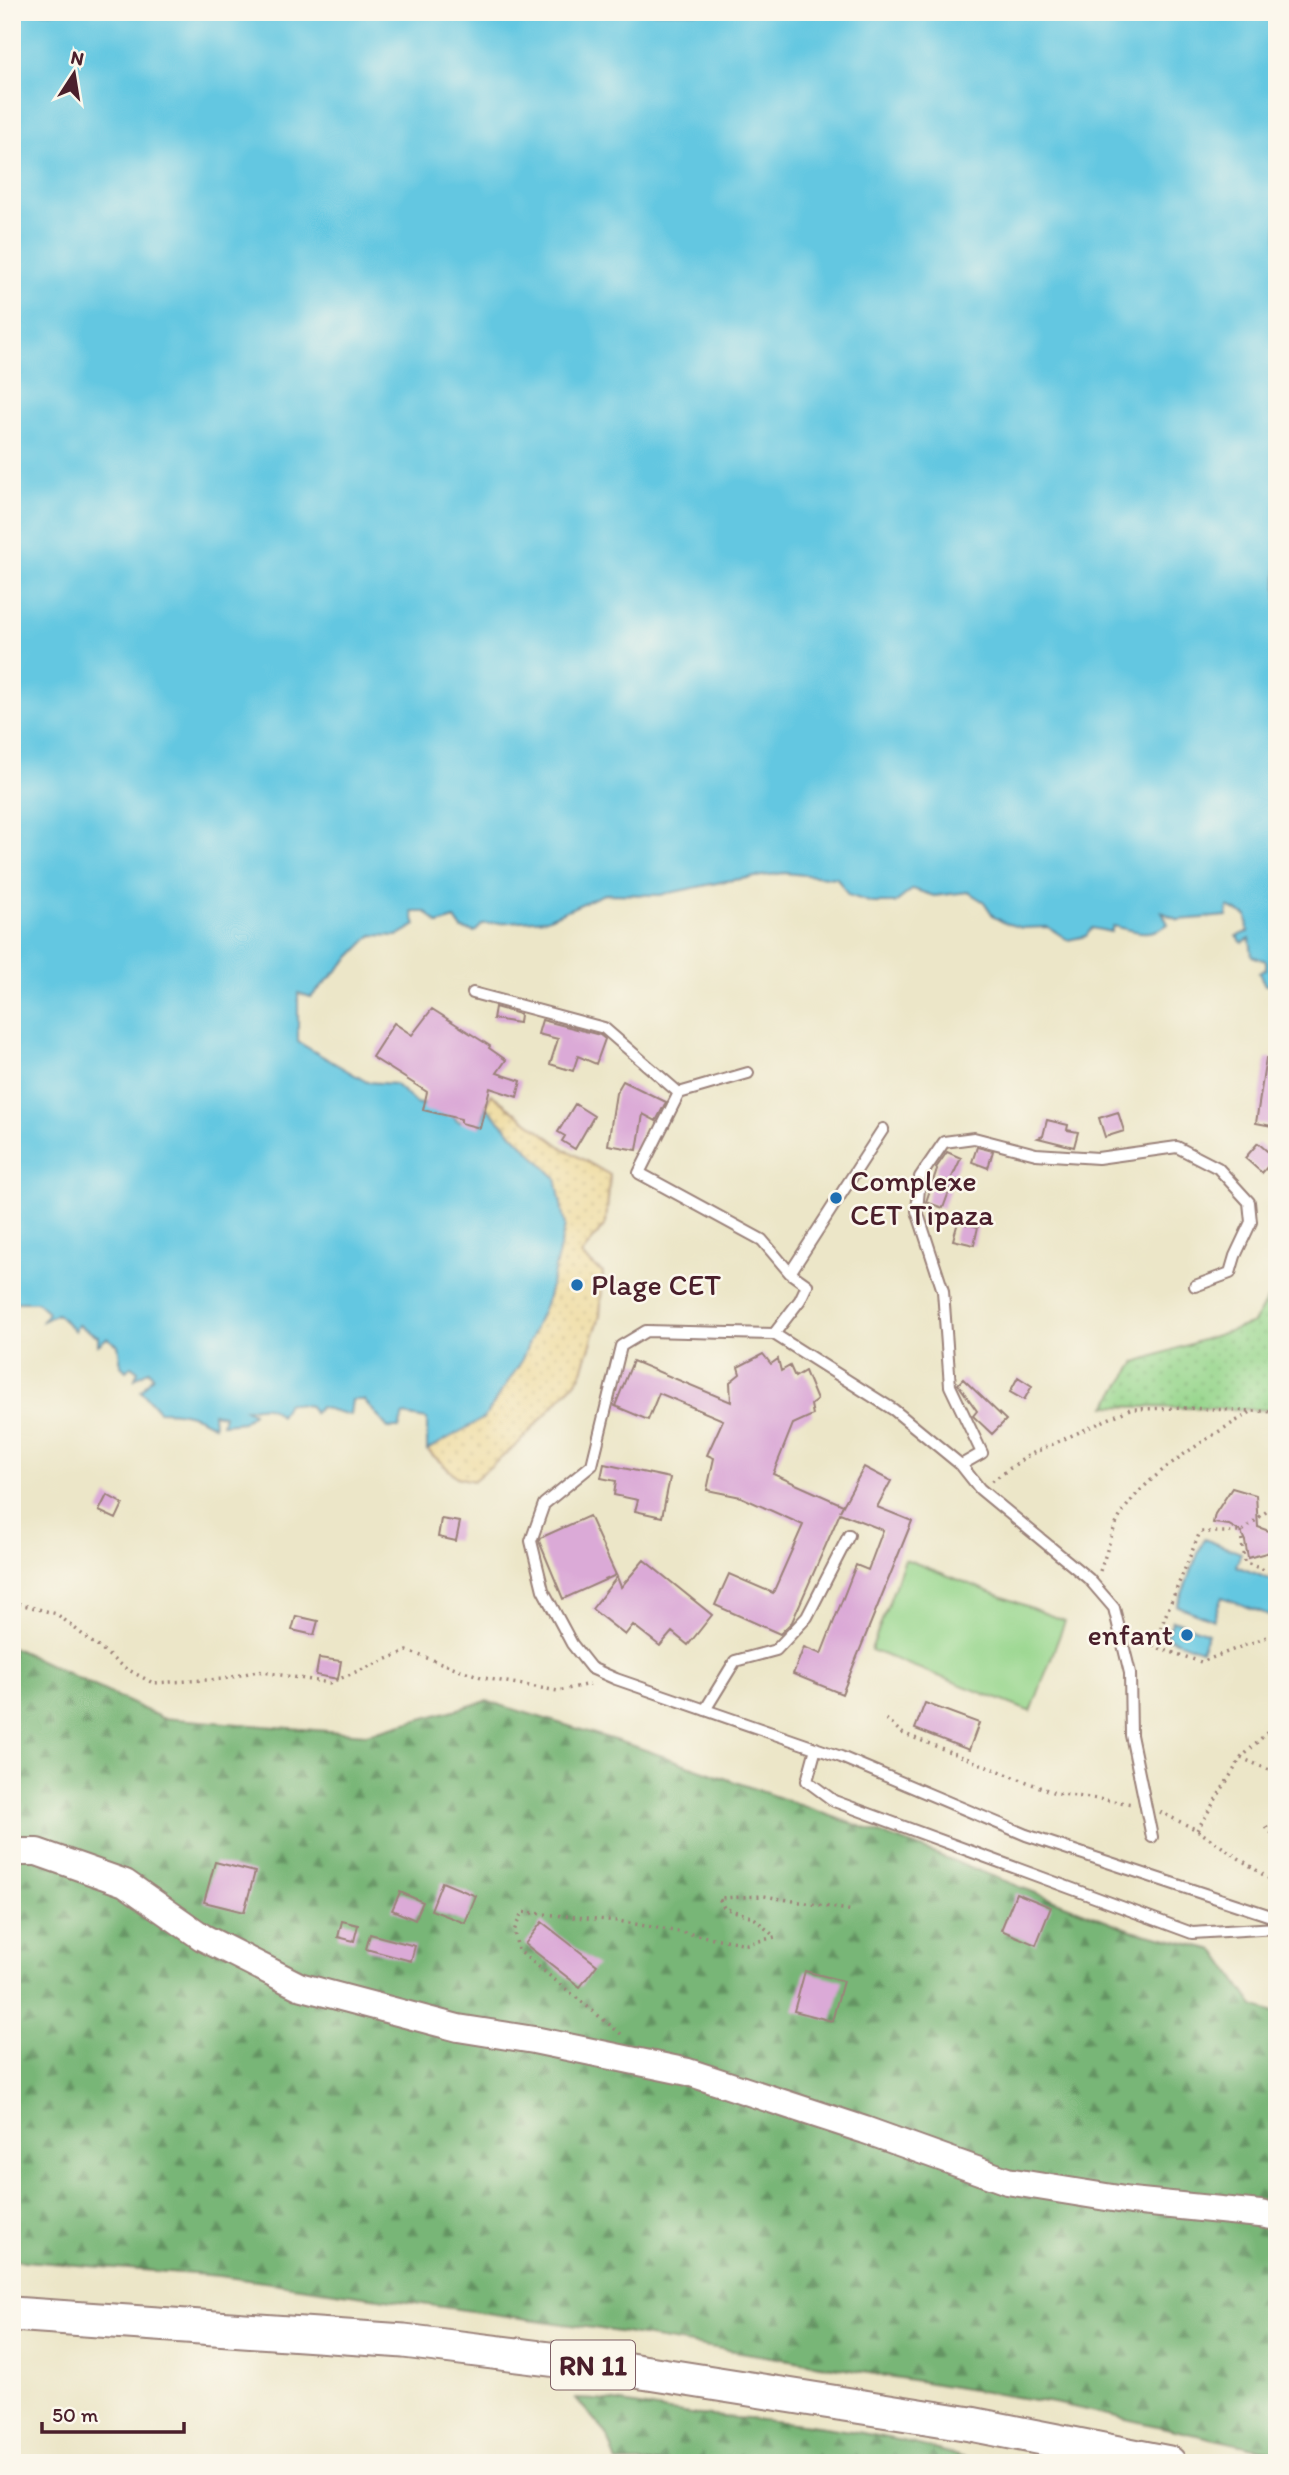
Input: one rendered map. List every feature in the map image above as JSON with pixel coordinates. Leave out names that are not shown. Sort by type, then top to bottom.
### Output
[{"type":"main road","name":"RN 11","points":[[12,2315],[404,2341],[598,2365],[971,2424],[1169,2463]]},
{"type":"street","points":[[12,1852],[37,1852],[125,1883],[202,1937],[299,1986],[458,2028],[534,2040],[688,2072],[866,2130],[1007,2180],[1131,2202],[1277,2217]]},
{"type":"lane","points":[[473,993],[604,1028],[679,1093]]},
{"type":"lane","points":[[748,1073],[679,1093],[639,1173],[762,1240],[790,1273],[807,1284],[800,1300],[774,1334]]},
{"type":"lane","points":[[790,1273],[883,1129]]},
{"type":"lane","points":[[961,1465],[982,1453],[950,1386],[943,1291],[917,1211],[920,1177],[944,1142],[974,1138],[1036,1154],[1098,1158],[1177,1147],[1219,1168],[1249,1202],[1251,1222],[1230,1273],[1195,1286]]},
{"type":"lane","points":[[1152,1837],[1131,1735],[1130,1673],[1114,1608],[1095,1586],[979,1489],[961,1465],[894,1410],[774,1334],[646,1331],[621,1346],[592,1465],[544,1503],[531,1541],[543,1590],[572,1644],[591,1668],[816,1748],[1026,1835],[1277,1918]]},
{"type":"lane","points":[[705,1710],[735,1661],[776,1650],[807,1617],[849,1535]]},
{"type":"lane","points":[[816,1748],[807,1780],[834,1801],[1192,1933],[1277,1928]]},
{"type":"path","points":[[979,1489],[1029,1455],[1130,1409],[1187,1408],[1277,1412]]},
{"type":"path","points":[[1095,1586],[1121,1516],[1144,1487],[1200,1444],[1253,1411]]},
{"type":"path","points":[[1277,1503],[1241,1532],[1200,1532],[1153,1646],[1201,1662],[1277,1633]]},
{"type":"path","points":[[1241,1532],[1244,1562],[1277,1575]]},
{"type":"path","points":[[12,1602],[57,1614],[123,1667],[153,1683],[224,1679],[257,1671],[328,1683],[407,1651],[484,1678],[558,1691],[616,1679]]},
{"type":"path","points":[[886,1719],[902,1733],[1055,1793],[1146,1805],[1197,1830],[1277,1884]]},
{"type":"path","points":[[1197,1830],[1241,1758],[1277,1723]]},
{"type":"path","points":[[1241,1758],[1277,1773]]},
{"type":"path","points":[[1266,1827],[1277,1839]]},
{"type":"path","points":[[622,2035],[518,1950],[514,1931],[522,1912],[618,1921],[747,1944],[775,1937],[753,1917],[724,1908],[719,1898],[764,1896],[854,1911]]},
{"type":"green space","points":[[1277,1284],[1277,1410],[1106,1406],[1136,1362],[1253,1323]]},
{"type":"green space","points":[[905,1559],[1065,1621],[1031,1712],[871,1650]]},
{"type":"green space","points":[[12,1647],[162,1718],[366,1734],[487,1701],[634,1746],[910,1844],[1131,1930],[1215,1950],[1254,2006],[1277,2014],[1277,2453],[1059,2404],[600,2329],[220,2276],[12,2260]]},
{"type":"green space","points":[[576,2399],[844,2430],[899,2440],[980,2463],[617,2463],[607,2434]]},
{"type":"sand","name":"Plage CET","points":[[491,1094],[563,1148],[610,1175],[606,1223],[581,1255],[603,1273],[600,1316],[580,1377],[519,1443],[473,1481],[457,1477],[427,1450],[452,1434],[548,1297],[565,1226],[556,1178],[486,1107]]},
{"type":"water","points":[[12,12],[1277,12],[1277,986],[1265,985],[1259,973],[1266,969],[1266,961],[1252,956],[1250,938],[1242,943],[1237,936],[1248,932],[1247,916],[1228,907],[1227,916],[1178,920],[1162,912],[1168,924],[1155,931],[1142,932],[1113,926],[1111,932],[1092,928],[1086,936],[1068,940],[1048,927],[1022,928],[1005,923],[994,917],[984,902],[968,892],[934,896],[913,889],[895,903],[872,903],[848,895],[837,878],[784,873],[726,881],[660,895],[604,894],[547,919],[483,924],[475,932],[462,929],[455,919],[438,924],[426,912],[412,912],[416,925],[397,936],[372,935],[311,997],[298,993],[298,1042],[367,1082],[395,1084],[416,1103],[447,1109],[457,1121],[481,1125],[486,1107],[556,1178],[565,1226],[548,1297],[520,1364],[484,1418],[427,1450],[427,1419],[403,1415],[399,1428],[388,1428],[364,1400],[352,1400],[350,1415],[320,1407],[314,1413],[310,1406],[287,1403],[280,1416],[264,1406],[245,1409],[253,1413],[243,1422],[222,1424],[224,1415],[213,1413],[214,1426],[188,1414],[159,1411],[141,1391],[153,1376],[149,1370],[135,1379],[138,1371],[131,1366],[126,1371],[121,1366],[118,1345],[107,1338],[98,1345],[98,1336],[78,1325],[75,1331],[57,1314],[43,1321],[48,1312],[37,1302],[16,1302],[12,1294]]},
{"type":"water","points":[[1204,1539],[1241,1553],[1236,1566],[1277,1582],[1277,1618],[1222,1597],[1213,1620],[1177,1606]]},
{"type":"water","name":"enfant","points":[[1173,1620],[1208,1633],[1201,1650],[1166,1637]]},
{"type":"building","points":[[495,1007],[520,1014],[519,1023],[493,1019]]},
{"type":"building","points":[[432,1009],[490,1046],[489,1048],[506,1060],[497,1073],[521,1081],[517,1097],[490,1088],[480,1128],[461,1123],[461,1119],[423,1110],[427,1092],[372,1057],[394,1023],[412,1035]]},
{"type":"building","points":[[542,1020],[600,1035],[605,1039],[596,1064],[578,1056],[573,1071],[550,1064],[558,1039],[538,1034]]},
{"type":"building","points":[[1266,1058],[1272,1058],[1277,1127],[1256,1123]]},
{"type":"building","points":[[623,1081],[666,1102],[656,1121],[643,1114],[637,1150],[608,1145],[616,1093]]},
{"type":"building","points":[[575,1104],[594,1116],[575,1149],[562,1141],[565,1136],[558,1132]]},
{"type":"building","points":[[1118,1112],[1124,1131],[1105,1137],[1099,1118]]},
{"type":"building","points":[[1047,1120],[1068,1125],[1067,1130],[1078,1132],[1074,1147],[1038,1138],[1043,1136]]},
{"type":"building","points":[[1258,1143],[1275,1158],[1262,1173],[1245,1158]]},
{"type":"building","points":[[977,1147],[993,1151],[988,1168],[972,1162]]},
{"type":"building","points":[[947,1152],[961,1158],[947,1188],[950,1189],[943,1208],[926,1202],[936,1168]]},
{"type":"building","points":[[958,1222],[978,1227],[974,1245],[953,1240]]},
{"type":"building","points":[[763,1354],[771,1364],[778,1359],[781,1371],[790,1366],[795,1377],[805,1371],[817,1400],[811,1405],[813,1415],[793,1424],[773,1474],[843,1505],[840,1511],[864,1467],[891,1481],[877,1507],[912,1521],[842,1694],[793,1674],[804,1647],[821,1654],[856,1565],[868,1570],[883,1530],[840,1513],[792,1622],[780,1634],[715,1605],[729,1574],[773,1593],[803,1525],[741,1497],[707,1490],[714,1458],[707,1455],[723,1420],[659,1393],[648,1420],[615,1406],[633,1361],[731,1402],[730,1382],[740,1374],[738,1367]]},
{"type":"building","points":[[1018,1377],[1032,1386],[1024,1400],[1010,1392]]},
{"type":"building","points":[[963,1379],[1006,1420],[992,1434],[973,1416],[977,1411],[958,1384]]},
{"type":"building","points":[[604,1464],[670,1478],[662,1517],[635,1511],[638,1500],[614,1495],[616,1481],[601,1478]]},
{"type":"building","points":[[1232,1488],[1256,1495],[1258,1527],[1277,1534],[1277,1550],[1248,1558],[1241,1532],[1229,1525],[1213,1523],[1215,1514]]},
{"type":"building","points":[[107,1495],[123,1504],[116,1519],[99,1511]]},
{"type":"building","points":[[589,1516],[616,1575],[563,1599],[539,1541],[540,1538]]},
{"type":"building","points":[[441,1519],[460,1522],[456,1541],[438,1537]]},
{"type":"building","points":[[644,1560],[712,1615],[688,1645],[672,1632],[660,1646],[633,1625],[625,1635],[592,1609],[617,1577],[621,1587]]},
{"type":"building","points":[[296,1616],[318,1621],[314,1635],[292,1630]]},
{"type":"building","points":[[319,1658],[341,1661],[338,1679],[316,1675]]},
{"type":"building","points":[[925,1703],[979,1723],[969,1750],[915,1729]]},
{"type":"building","points":[[215,1862],[255,1872],[244,1912],[204,1902]]},
{"type":"building","points":[[442,1882],[476,1896],[465,1923],[431,1910]]},
{"type":"building","points":[[400,1892],[423,1902],[415,1920],[392,1910]]},
{"type":"building","points":[[1016,1893],[1051,1907],[1036,1945],[1001,1930]]},
{"type":"building","points":[[342,1921],[358,1925],[354,1941],[338,1937]]},
{"type":"building","points":[[542,1922],[597,1965],[580,1987],[525,1944]]},
{"type":"building","points":[[370,1934],[415,1946],[411,1961],[366,1949]]},
{"type":"building","points":[[805,1971],[843,1981],[832,2021],[794,2011]]},
{"type":"place","name":"Complexe CET Tipaza","points":[[836,1198]]},
{"type":"place","name":"Plage CET","points":[[577,1285]]},
{"type":"place","name":"enfant","points":[[1187,1635]]}]
